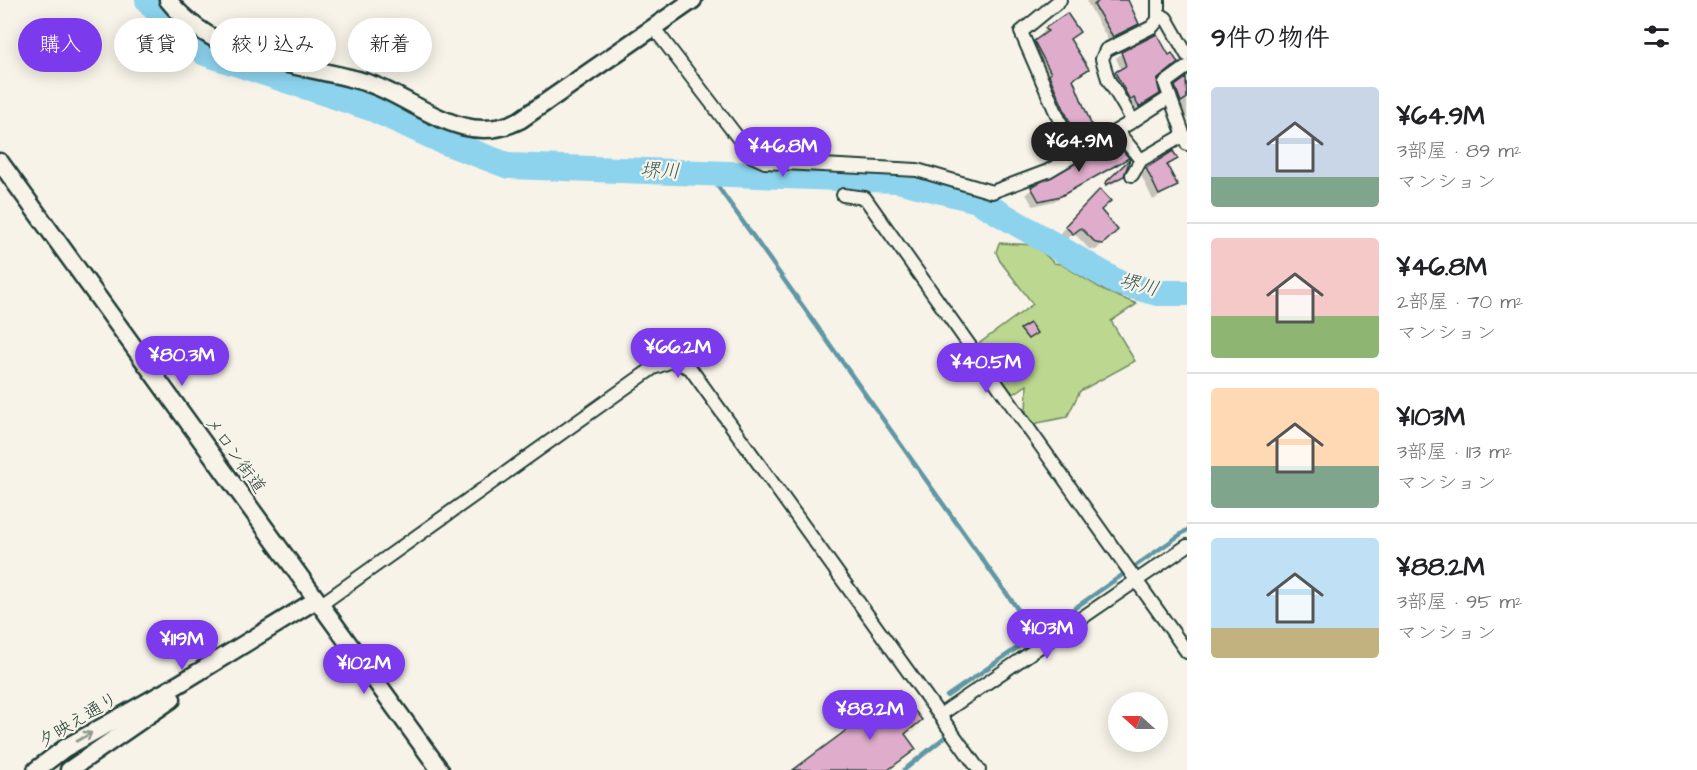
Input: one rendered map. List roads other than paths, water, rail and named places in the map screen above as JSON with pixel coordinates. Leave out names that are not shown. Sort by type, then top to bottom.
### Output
[{"type":"street","points":[[168,0],[204,34],[222,44],[298,68],[360,80],[430,114],[472,129],[503,129],[520,120],[693,0]]},
{"type":"street","points":[[1060,0],[1021,32],[1075,156]]},
{"type":"street","points":[[1158,6],[1187,55]]},
{"type":"street","points":[[1133,121],[1108,79],[1102,59],[1106,50],[1152,27],[1158,20],[1158,6]]},
{"type":"street","points":[[654,27],[752,156],[765,162],[917,170],[992,192],[1048,171],[1170,97]]},
{"type":"street","points":[[1132,176],[1141,160],[1185,140],[1165,83],[1187,67]]},
{"type":"street","points":[[1117,131],[1141,160]]},
{"type":"street","name":"メロン街道","points":[[0,162],[440,770]]},
{"type":"street","points":[[843,195],[865,198],[1187,652]]},
{"type":"street","points":[[318,602],[653,368],[672,361],[690,368],[980,770]]},
{"type":"street","points":[[940,715],[1187,546]]},
{"type":"street","name":"夕映え通り","points":[[36,770],[65,748],[318,602]]},
{"type":"street","name":"夕映え通り","points":[[69,770],[318,602]]},
{"type":"waterway","name":"堺川","points":[[148,0],[170,26],[205,53],[373,109],[440,140],[509,166],[897,180],[977,200],[1117,282],[1157,293],[1187,293]]},
{"type":"waterway","points":[[709,174],[1036,635],[1187,530]]},
{"type":"waterway","points":[[947,696],[1036,635]]},
{"type":"waterway","points":[[904,770],[945,737],[945,728]]}]
